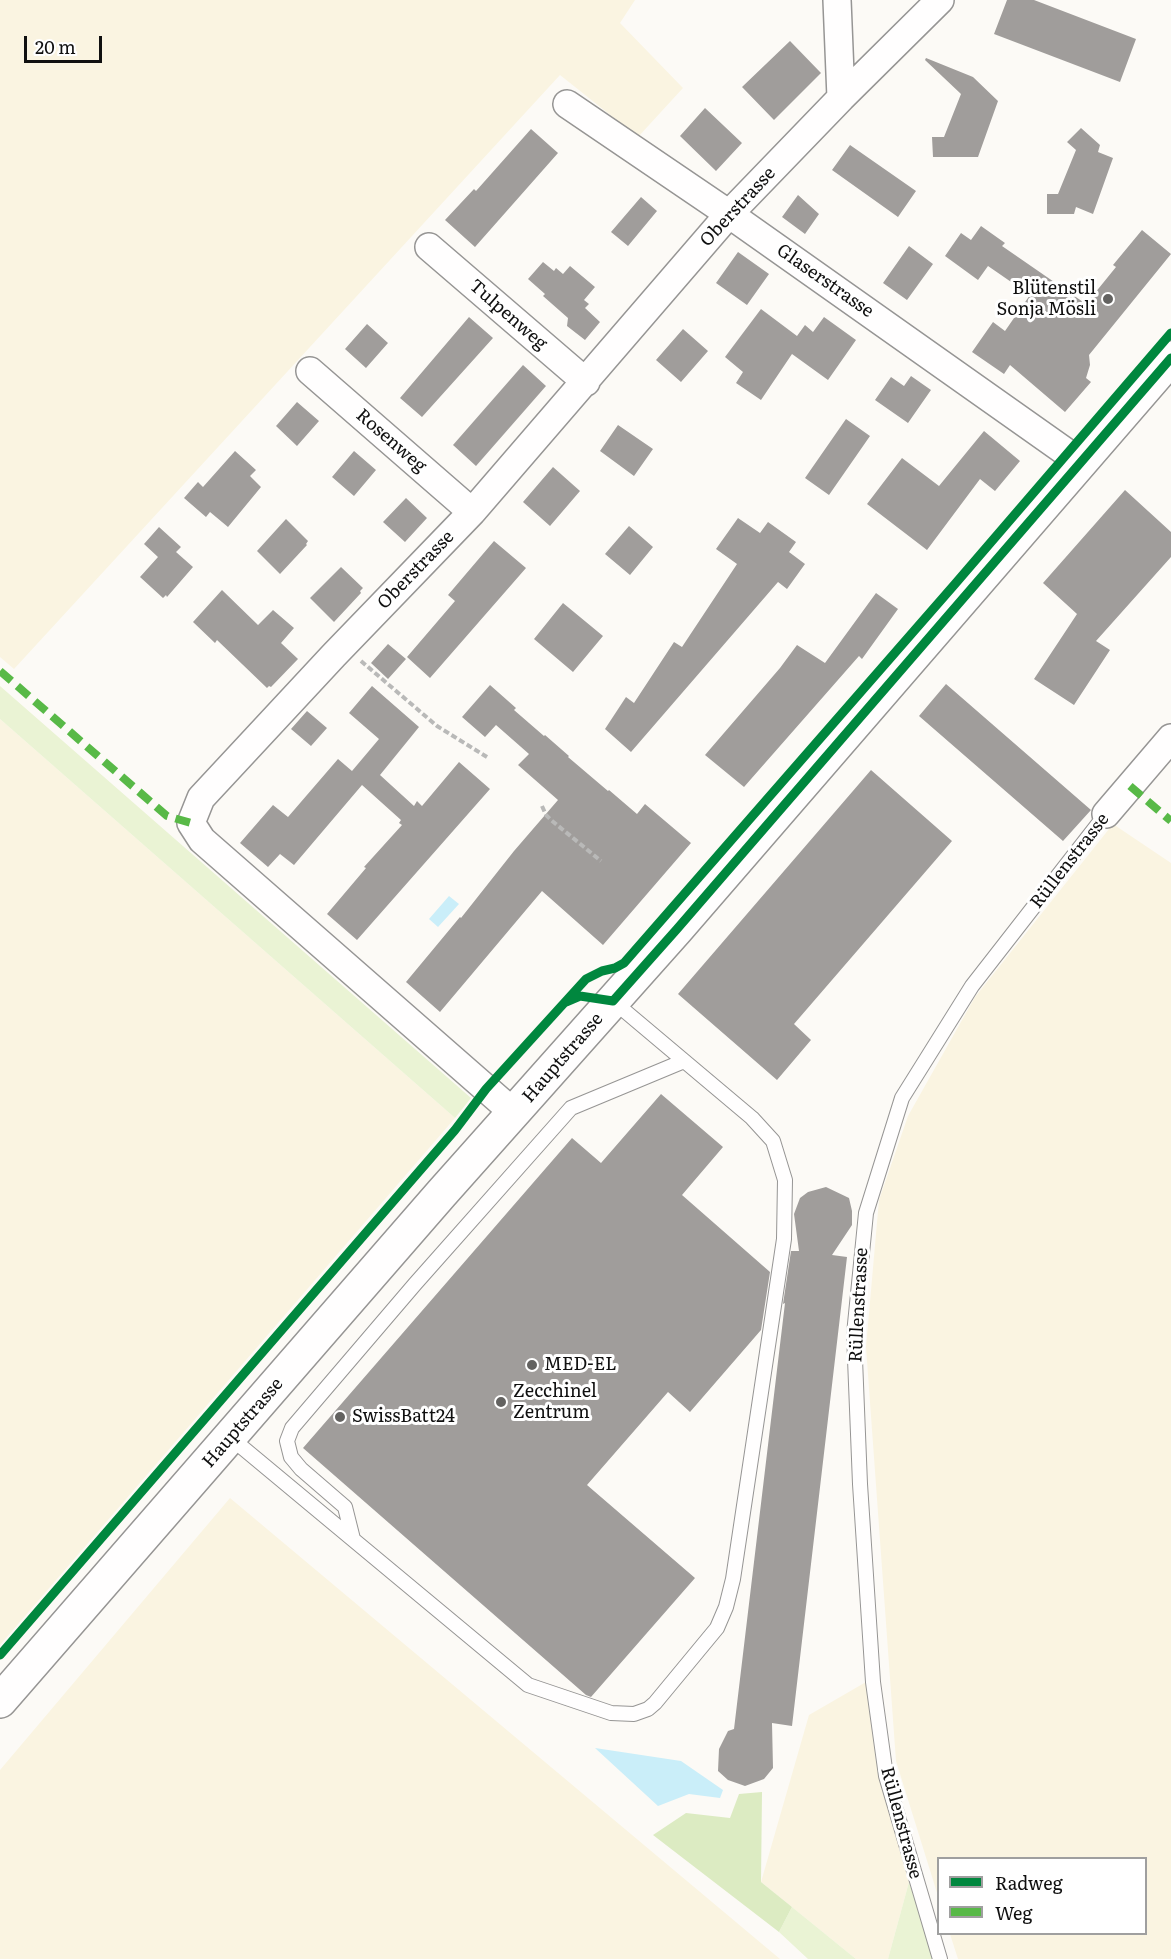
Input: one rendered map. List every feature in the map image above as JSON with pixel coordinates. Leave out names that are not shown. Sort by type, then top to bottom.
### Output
[{"type":"street","points":[[837,0],[841,98]]},
{"type":"street","name":"Oberstrasse","points":[[514,1113],[202,840],[191,823],[201,798],[343,645],[472,512],[729,214],[940,0]]},
{"type":"street","name":"Glaserstrasse","points":[[567,104],[729,214],[1080,462]]},
{"type":"street","name":"Tulpenweg","points":[[429,247],[586,382]]},
{"type":"street","name":"Hauptstrasse","points":[[0,1701],[677,929],[1171,358]]},
{"type":"street","name":"Rosenweg","points":[[310,371],[472,512]]},
{"type":"street","name":"Rüllenstrasse","points":[[1106,814],[1171,738]]},
{"type":"lane","name":"Rüllenstrasse","points":[[940,1959],[886,1776],[873,1682],[860,1484],[854,1334],[866,1213],[902,1098],[972,987],[1106,814]]},
{"type":"lane","points":[[231,1438],[528,1685],[611,1713],[634,1714],[648,1709],[655,1703],[717,1628],[733,1579],[784,1239],[785,1180],[774,1141],[752,1118],[613,1001]]},
{"type":"lane","points":[[353,1539],[345,1507],[301,1469],[291,1457],[287,1441],[292,1428],[415,1284],[571,1108],[684,1061]]},
{"type":"path","points":[[343,645],[437,726],[486,757]]},
{"type":"path","points":[[542,806],[551,820],[602,861]]},
{"type":"shaded area","points":[[0,0],[635,0],[620,23],[683,88],[638,137],[560,75],[14,669],[0,657]]},
{"type":"shaded area","points":[[0,719],[455,1118],[0,1645]]},
{"type":"shaded area","points":[[1113,824],[1171,863],[1171,1959],[958,1959],[950,1935],[1147,1935],[1147,1857],[937,1857],[937,1893],[896,1761],[866,1347],[879,1200],[908,1116],[975,997]]},
{"type":"shaded area","points":[[230,1498],[780,1959],[0,1959],[0,1770]]},
{"type":"shaded area","points":[[866,1682],[876,1761],[909,1882],[888,1959],[856,1959],[761,1882],[809,1715]]},
{"type":"green space","points":[[0,686],[471,1098],[455,1118],[0,719]]},
{"type":"green space","points":[[762,1792],[761,1882],[792,1907],[779,1932],[653,1835],[686,1813],[730,1818],[739,1794]]},
{"type":"green space","points":[[909,1882],[934,1959],[888,1959]]},
{"type":"green space","points":[[792,1907],[856,1959],[808,1959],[779,1932]]},
{"type":"water","points":[[449,896],[459,904],[438,927],[429,919]]},
{"type":"water","points":[[595,1748],[681,1761],[723,1790],[720,1798],[689,1794],[658,1806]]},
{"type":"building","points":[[1007,0],[1034,0],[1136,39],[1120,82],[994,34]]},
{"type":"building","points":[[790,41],[821,73],[774,120],[742,87]]},
{"type":"building","points":[[926,58],[973,77],[998,101],[978,157],[933,157],[932,137],[944,137],[961,94],[925,60]]},
{"type":"building","points":[[705,108],[742,143],[716,171],[680,136]]},
{"type":"building","points":[[1081,128],[1100,145],[1098,152],[1113,158],[1093,214],[1076,207],[1074,214],[1047,214],[1047,194],[1058,194],[1076,150],[1067,142]]},
{"type":"building","points":[[531,129],[558,153],[475,247],[445,220],[474,189],[476,191]]},
{"type":"building","points":[[850,145],[916,191],[898,217],[832,170]]},
{"type":"building","points":[[798,195],[819,214],[805,234],[782,217]]},
{"type":"building","points":[[641,197],[657,211],[628,246],[611,232]]},
{"type":"building","points":[[981,226],[1005,243],[1002,246],[1086,304],[1116,267],[1113,265],[1142,230],[1171,254],[1089,355],[1090,365],[1086,378],[1091,382],[1065,412],[1010,365],[1004,374],[972,352],[993,322],[1005,331],[1030,295],[988,266],[978,280],[945,256],[961,233],[971,240]]},
{"type":"building","points":[[909,246],[933,264],[907,300],[883,283]]},
{"type":"building","points":[[738,252],[769,274],[747,305],[716,283]]},
{"type":"building","points":[[543,262],[554,271],[556,268],[563,274],[570,266],[595,287],[584,300],[589,304],[585,308],[600,322],[585,340],[567,326],[568,318],[528,279]]},
{"type":"building","points":[[761,309],[797,336],[805,325],[813,332],[824,317],[856,340],[828,380],[792,354],[761,400],[736,383],[743,372],[725,357]]},
{"type":"building","points":[[469,317],[493,338],[422,417],[400,398]]},
{"type":"building","points":[[367,324],[388,343],[366,368],[345,349]]},
{"type":"building","points":[[683,329],[708,351],[681,382],[656,360]]},
{"type":"building","points":[[523,365],[546,386],[476,466],[453,445]]},
{"type":"building","points":[[911,376],[931,390],[908,423],[875,400],[891,377],[904,386]]},
{"type":"building","points":[[297,402],[319,421],[297,446],[276,426]]},
{"type":"building","points":[[846,419],[870,436],[829,495],[805,478]]},
{"type":"building","points":[[618,425],[653,449],[634,476],[600,451]]},
{"type":"building","points":[[984,431],[1020,461],[995,491],[980,479],[927,550],[867,504],[902,458],[939,486]]},
{"type":"building","points":[[235,451],[256,470],[250,476],[261,487],[228,527],[210,512],[206,517],[184,498],[198,482],[203,487]]},
{"type":"building","points":[[354,451],[376,470],[354,496],[332,477]]},
{"type":"building","points":[[553,467],[580,491],[550,526],[523,502]]},
{"type":"building","points":[[1125,490],[1171,532],[1171,557],[1096,641],[1110,650],[1074,705],[1034,679],[1077,614],[1043,583]]},
{"type":"building","points":[[406,498],[427,518],[405,542],[383,522]]},
{"type":"building","points":[[738,518],[760,533],[768,522],[796,542],[789,552],[805,564],[787,589],[778,582],[631,752],[605,729],[626,697],[634,703],[674,642],[682,647],[737,564],[716,549]]},
{"type":"building","points":[[286,519],[308,541],[307,545],[280,574],[257,551]]},
{"type":"building","points":[[629,526],[653,547],[630,575],[605,554]]},
{"type":"building","points":[[159,527],[181,547],[176,552],[193,567],[167,597],[166,595],[163,598],[140,577],[158,557],[144,544]]},
{"type":"building","points":[[494,541],[526,568],[430,678],[407,657],[455,601],[448,595]]},
{"type":"building","points":[[341,567],[363,588],[334,622],[310,598]]},
{"type":"building","points":[[222,590],[258,625],[273,610],[294,628],[281,643],[298,659],[271,687],[267,688],[217,640],[215,643],[193,622]]},
{"type":"building","points":[[876,593],[898,609],[862,659],[859,656],[744,787],[705,755],[797,645],[825,663]]},
{"type":"building","points":[[563,603],[603,636],[573,672],[534,639]]},
{"type":"building","points":[[388,644],[406,659],[388,679],[371,663]]},
{"type":"building","points":[[946,684],[1091,810],[1063,841],[919,716]]},
{"type":"building","points":[[490,685],[516,708],[514,710],[637,814],[645,804],[691,843],[603,945],[542,891],[440,1012],[406,982],[558,800],[518,765],[529,754],[496,725],[485,737],[462,717]]},
{"type":"building","points":[[372,686],[419,727],[380,775],[414,806],[417,801],[422,806],[459,762],[490,789],[357,940],[327,914],[366,868],[364,867],[402,825],[399,823],[401,820],[362,785],[294,865],[280,854],[268,867],[240,843],[273,805],[288,817],[338,759],[352,771],[379,739],[349,713]]},
{"type":"building","points":[[307,711],[327,728],[311,746],[291,729]]},
{"type":"building","points":[[871,770],[952,841],[794,1024],[811,1040],[777,1080],[678,994]]},
{"type":"building","name":"Zecchinel Zentrum","points":[[661,1094],[723,1147],[682,1195],[770,1272],[761,1330],[690,1412],[668,1392],[587,1485],[695,1578],[591,1697],[303,1448],[572,1138],[601,1163]]},
{"type":"building","points":[[826,1187],[849,1198],[852,1225],[832,1255],[847,1257],[792,1726],[772,1723],[773,1768],[764,1779],[745,1786],[728,1780],[718,1771],[719,1749],[728,1731],[734,1729],[785,1303],[783,1304],[791,1251],[799,1251],[794,1214],[800,1198],[808,1192]]},
{"type":"marked path","points":[[0,671],[167,816],[191,823]]},
{"type":"marked path","points":[[1130,786],[1171,821]]},
{"type":"cycle path","points":[[0,1655],[455,1130],[486,1089],[586,979],[624,963],[1171,333]]},
{"type":"cycle path","points":[[566,1002],[580,996],[613,1001],[1171,358]]},
{"type":"place","name":"Blütenstil Sonja Mösli","points":[[1108,299]]},
{"type":"place","name":"MED-EL","points":[[532,1365]]},
{"type":"place","name":"Zecchinel Zentrum","points":[[501,1402]]},
{"type":"place","name":"SwissBatt24","points":[[340,1417]]}]
